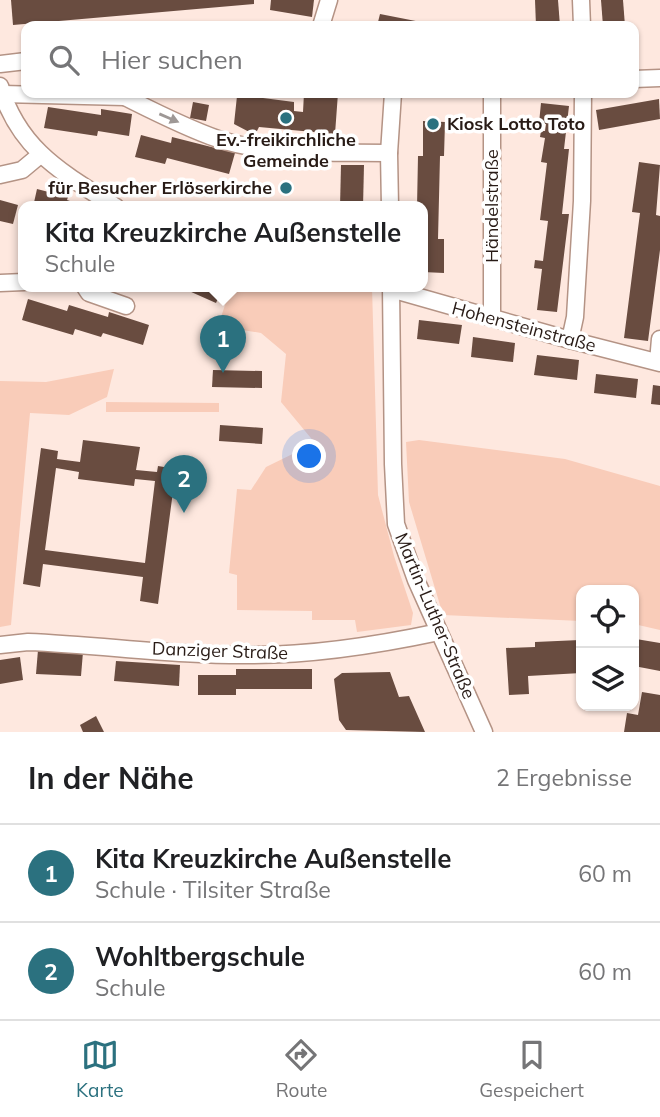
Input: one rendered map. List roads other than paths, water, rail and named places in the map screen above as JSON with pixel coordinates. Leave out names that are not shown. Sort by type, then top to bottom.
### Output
[{"type":"street","points":[[323,21],[329,0]]},
{"type":"street","points":[[580,0],[582,21]]},
{"type":"street","points":[[0,64],[21,62]]},
{"type":"street","points":[[639,79],[660,78]]},
{"type":"street","points":[[21,91],[1,90],[21,133],[40,155],[61,172],[107,201]]},
{"type":"street","points":[[130,98],[219,139],[265,148],[389,153]]},
{"type":"street","points":[[390,201],[389,153],[393,98]]},
{"type":"street","name":"Händelstraße","points":[[492,98],[492,318]]},
{"type":"street","points":[[570,340],[575,317],[582,201],[583,98]]},
{"type":"street","points":[[0,174],[22,170],[40,155]]},
{"type":"street","points":[[0,283],[18,282]]},
{"type":"street","points":[[88,292],[126,306]]},
{"type":"street","name":"Martin-Luther-Straße","points":[[391,292],[396,524],[416,580],[484,732]]},
{"type":"street","name":"Hohensteinstraße","points":[[404,292],[570,340],[659,362],[660,339]]},
{"type":"street","name":"Danziger Straße","points":[[0,645],[28,642],[253,655],[319,653],[380,645],[439,632]]},
{"type":"place","name":"Ev.-freikirchliche Gemeinde","points":[[286,118]]},
{"type":"place","name":"Kiosk Lotto Toto","points":[[433,124]]},
{"type":"place","name":"für Besucher Erlöserkirche","points":[[286,188]]},
{"type":"place","name":"Kita Kreuzkirche Außenstelle","points":[[223,373]]},
{"type":"place","name":"Wohltbergschule","points":[[184,513]]}]
